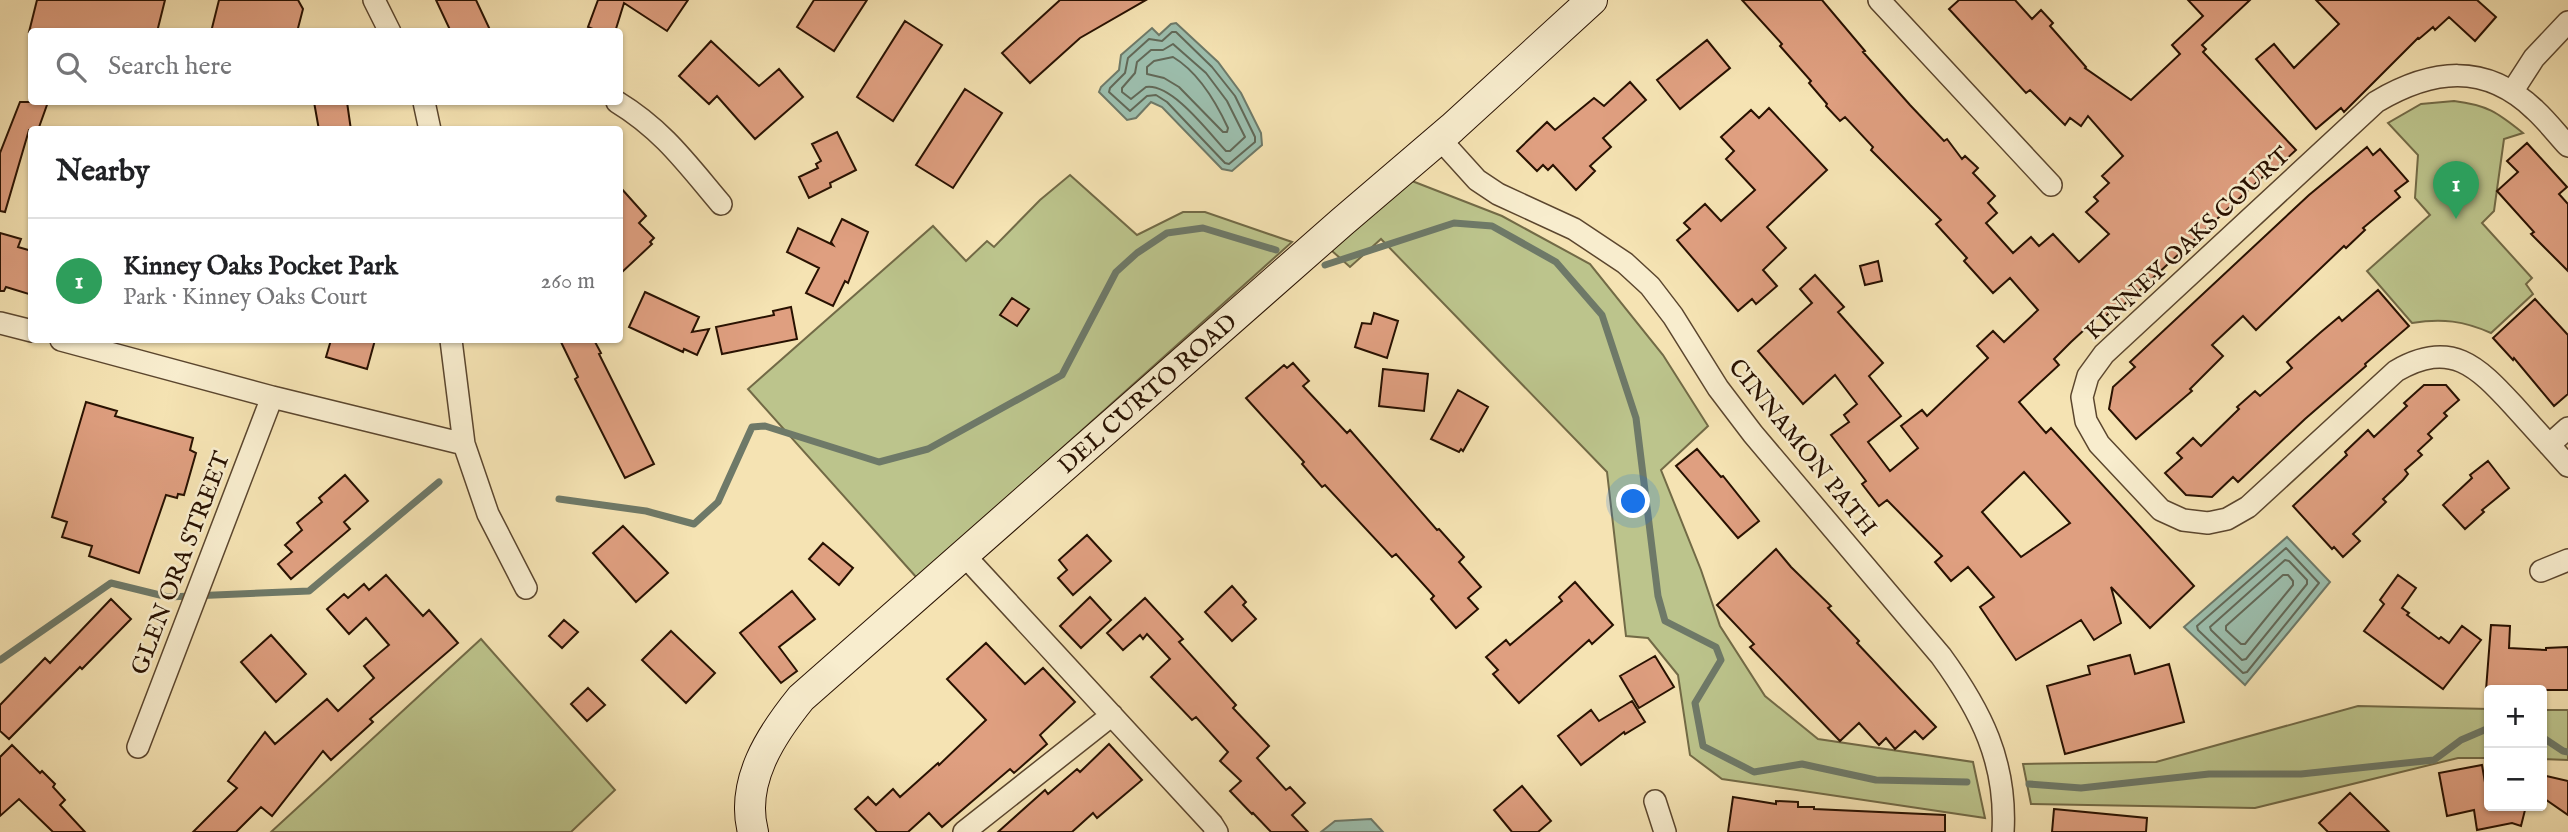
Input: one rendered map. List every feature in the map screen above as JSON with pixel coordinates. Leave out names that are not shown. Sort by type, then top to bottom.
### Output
[{"type":"street","points":[[374,0],[388,28]]},
{"type":"street","name":"DEL CURTO ROAD","points":[[751,825],[752,789],[761,758],[776,729],[802,698],[1439,138],[1592,0]]},
{"type":"street","points":[[1879,0],[2051,185]]},
{"type":"street","points":[[2512,92],[2534,58],[2568,22]]},
{"type":"street","name":"KINNEY OAKS COURT","points":[[2549,445],[2485,374],[2463,361],[2440,356],[2415,359],[2396,371],[2248,507],[2227,519],[2208,523],[2182,520],[2161,510],[2099,444],[2086,421],[2082,397],[2088,376],[2104,354],[2376,102],[2417,81],[2442,75],[2489,81],[2512,92],[2534,110],[2568,146]]},
{"type":"street","points":[[427,105],[429,126]]},
{"type":"street","points":[[622,105],[660,133],[721,204]]},
{"type":"street","name":"CINNAMON PATH","points":[[1439,138],[1477,180],[1498,194],[1574,229],[1625,263],[1650,286],[1673,316],[1718,388],[1753,434],[1965,688],[1994,754],[2003,783],[2004,825]]},
{"type":"street","points":[[0,323],[28,330]]},
{"type":"street","points":[[72,343],[272,397],[464,444]]},
{"type":"street","points":[[451,343],[464,444],[488,514],[526,588]]},
{"type":"street","name":"GLEN ORA STREET","points":[[138,747],[272,397]]},
{"type":"street","points":[[2568,428],[2549,445],[2568,466]]},
{"type":"street","points":[[964,555],[1213,824],[1217,832]]},
{"type":"street","points":[[2542,571],[2568,560]]},
{"type":"street","points":[[964,832],[1112,715]]},
{"type":"street","points":[[1655,802],[1665,832]]},
{"type":"green space","points":[[2454,101],[2491,111],[2523,133],[2504,139],[2494,211],[2482,223],[2532,278],[2526,284],[2533,294],[2491,333],[2453,322],[2412,323],[2367,271],[2430,215],[2415,198],[2418,155],[2388,123],[2421,104]]},
{"type":"green space","points":[[1070,175],[1137,235],[1183,212],[1205,212],[1292,242],[917,578],[748,389],[933,226],[966,261],[987,241],[994,247],[1040,200]]},
{"type":"green space","points":[[1412,181],[1502,216],[1590,264],[1663,355],[1708,426],[1661,470],[1720,626],[1765,696],[1818,739],[1973,762],[1985,818],[1722,779],[1690,755],[1678,675],[1648,638],[1626,636],[1607,472],[1381,239],[1350,267],[1331,250]]},
{"type":"green space","points":[[481,639],[615,790],[571,832],[271,832]]},
{"type":"green space","points":[[2358,706],[2484,709],[2484,758],[2458,758],[2255,808],[2031,804],[2023,764],[2156,762]]},
{"type":"green space","points":[[2547,710],[2568,710],[2568,760],[2547,759]]},
{"type":"water","points":[[1176,23],[1218,62],[1241,93],[1261,133],[1262,145],[1232,171],[1222,169],[1162,107],[1151,102],[1136,118],[1127,120],[1099,92],[1119,70],[1121,55],[1152,28],[1159,35]]},
{"type":"water","points":[[2287,537],[2330,582],[2245,685],[2184,627]]},
{"type":"water","points":[[1371,819],[1383,832],[1321,832],[1335,821]]},
{"type":"building","points":[[37,0],[165,0],[158,28],[30,28]]},
{"type":"building","points":[[219,0],[298,0],[303,9],[298,28],[212,28]]},
{"type":"building","points":[[436,0],[476,0],[489,28],[449,28]]},
{"type":"building","points":[[598,0],[688,0],[667,31],[624,3],[616,28],[588,27]]},
{"type":"building","points":[[814,0],[867,0],[834,51],[797,27]]},
{"type":"building","points":[[1060,0],[1146,0],[1080,38],[1030,83],[1002,53]]},
{"type":"building","points":[[1742,0],[1822,0],[1910,105],[1944,141],[1947,139],[1962,159],[1965,156],[1978,168],[1973,173],[1995,196],[1988,203],[1997,213],[1986,223],[2013,253],[2031,237],[2039,246],[2053,234],[2079,262],[2109,234],[2086,212],[2098,201],[2094,197],[2109,183],[2102,176],[2123,156],[2088,116],[2081,126],[2070,118],[2065,125],[2030,90],[2026,93],[1949,9],[1959,0],[2015,0],[2032,19],[2041,10],[2053,23],[2050,26],[2085,68],[2131,100],[2180,54],[2172,45],[2203,16],[2188,0],[2250,0],[2202,45],[2206,49],[2203,52],[2296,150],[2269,175],[2267,173],[2118,310],[2115,307],[2102,320],[2098,317],[2054,359],[2059,365],[2019,402],[2046,433],[2051,428],[2194,586],[2150,628],[2111,587],[2121,623],[2094,640],[2081,620],[2016,660],[1980,607],[1994,597],[1968,567],[1951,581],[1935,562],[1942,556],[1887,500],[1879,506],[1862,484],[1866,481],[1831,435],[1849,422],[1844,415],[1857,404],[1835,375],[1803,404],[1758,351],[1812,303],[1800,289],[1815,275],[1844,307],[1838,312],[1883,363],[1869,376],[1901,416],[1868,442],[1890,471],[1918,448],[1901,426],[1922,410],[1927,416],[1988,358],[1977,346],[1993,331],[2004,342],[2038,310],[2010,278],[1993,293],[1964,261],[1967,258],[1936,224],[1941,220],[1871,150],[1873,147],[1845,117],[1840,121],[1826,106],[1809,83],[1811,81],[1780,46],[1782,44]],"holes":[[[2024,472],[2070,523],[2021,557],[1982,512]]]},
{"type":"building","points":[[2316,0],[2477,0],[2496,17],[2475,41],[2449,17],[2435,30],[2433,27],[2418,38],[2344,112],[2341,108],[2316,129],[2256,59],[2274,44],[2294,68],[2339,24]]},
{"type":"building","points":[[905,21],[942,45],[893,121],[857,97]]},
{"type":"building","points":[[1707,40],[1730,68],[1680,109],[1657,80]]},
{"type":"building","points":[[711,41],[759,86],[779,69],[803,97],[755,139],[717,96],[709,104],[679,76]]},
{"type":"building","points":[[1630,82],[1646,100],[1603,138],[1611,147],[1590,166],[1595,171],[1576,190],[1553,165],[1548,170],[1543,165],[1537,171],[1517,151],[1547,122],[1555,130],[1594,98],[1604,106]]},
{"type":"building","points":[[965,89],[1002,113],[953,188],[916,165]]},
{"type":"building","points":[[20,102],[47,105],[39,126],[28,126],[5,212],[0,211],[0,153]]},
{"type":"building","points":[[315,105],[347,105],[350,126],[318,126]]},
{"type":"building","points":[[1769,108],[1827,170],[1767,227],[1786,248],[1763,270],[1777,286],[1756,304],[1752,299],[1738,311],[1677,240],[1690,229],[1684,223],[1705,204],[1721,221],[1755,190],[1726,159],[1734,151],[1721,137],[1751,110],[1759,118]]},
{"type":"building","points":[[837,132],[856,170],[830,183],[831,187],[809,198],[799,177],[818,168],[816,164],[821,161],[812,144]]},
{"type":"building","points":[[2527,143],[2567,187],[2559,194],[2568,204],[2568,271],[2531,234],[2534,232],[2497,191],[2518,172],[2507,161]]},
{"type":"building","points":[[2367,147],[2373,155],[2380,149],[2408,181],[2395,191],[2400,197],[2363,228],[2365,230],[2346,248],[2344,246],[2256,330],[2243,316],[2212,345],[2223,356],[2190,389],[2192,391],[2136,439],[2109,409],[2113,387],[2135,367],[2130,362],[2309,195]]},
{"type":"building","points":[[623,190],[646,216],[639,223],[654,238],[650,242],[652,244],[623,271]]},
{"type":"building","points":[[842,219],[868,232],[848,283],[845,281],[833,306],[806,293],[819,268],[787,252],[798,228],[833,245],[831,242]]},
{"type":"building","points":[[0,233],[21,239],[18,247],[28,250],[28,294],[6,287],[4,291],[0,291]]},
{"type":"building","points":[[1878,261],[1882,281],[1865,285],[1860,266]]},
{"type":"building","points":[[2378,290],[2409,326],[2238,482],[2233,477],[2212,497],[2186,495],[2165,473],[2182,458],[2177,453],[2193,438],[2201,446],[2255,391],[2260,396],[2292,368],[2287,362],[2321,332],[2339,317],[2342,321]]},
{"type":"building","points":[[645,292],[699,317],[692,332],[709,329],[697,355],[684,349],[683,352],[629,327]]},
{"type":"building","points":[[1012,298],[1029,309],[1017,326],[1000,315]]},
{"type":"building","points":[[2535,299],[2568,335],[2568,394],[2554,406],[2514,358],[2513,360],[2493,338]]},
{"type":"building","points":[[791,307],[797,339],[722,354],[716,327],[774,315],[773,311]]},
{"type":"building","points":[[1374,313],[1398,321],[1387,358],[1355,347],[1362,323],[1371,324]]},
{"type":"building","points":[[330,343],[374,343],[367,369],[326,357]]},
{"type":"building","points":[[561,343],[596,343],[654,464],[625,478],[575,379],[578,377]]},
{"type":"building","points":[[1293,363],[1309,381],[1303,386],[1347,433],[1350,430],[1464,557],[1459,562],[1481,587],[1468,598],[1478,609],[1456,628],[1431,599],[1434,596],[1396,554],[1392,557],[1325,485],[1322,487],[1302,464],[1304,462],[1246,398],[1284,365],[1287,368]]},
{"type":"building","points":[[1383,369],[1428,374],[1424,411],[1379,406]]},
{"type":"building","points":[[2424,385],[2446,385],[2459,400],[2444,413],[2447,416],[2428,434],[2432,438],[2418,451],[2422,455],[2405,470],[2408,474],[2383,499],[2386,502],[2353,534],[2360,541],[2343,557],[2334,547],[2332,549],[2293,506],[2347,455],[2345,452],[2368,430],[2374,437],[2407,406],[2404,403]]},
{"type":"building","points":[[1458,390],[1488,407],[1463,451],[1461,449],[1459,452],[1431,439]]},
{"type":"building","points":[[86,402],[117,411],[115,416],[193,438],[190,450],[196,453],[184,495],[178,494],[177,498],[166,495],[139,573],[89,556],[92,546],[62,537],[67,522],[52,517]]},
{"type":"building","points":[[1697,449],[1759,521],[1738,538],[1676,466]]},
{"type":"building","points":[[2488,461],[2509,488],[2482,510],[2484,512],[2465,529],[2443,505],[2472,478],[2470,475]]},
{"type":"building","points":[[345,475],[368,501],[344,522],[350,529],[291,579],[278,564],[292,552],[285,545],[302,530],[297,523],[322,502],[319,498]]},
{"type":"building","points":[[623,526],[668,573],[636,602],[593,553]]},
{"type":"building","points":[[1087,535],[1111,561],[1073,595],[1058,578],[1067,570],[1059,560]]},
{"type":"building","points":[[823,543],[853,568],[839,585],[809,559]]},
{"type":"building","points":[[1776,549],[1831,606],[1828,608],[1859,641],[1857,643],[1936,727],[1923,739],[1915,731],[1895,749],[1886,738],[1879,745],[1859,723],[1840,741],[1750,647],[1754,644],[1717,605]]},
{"type":"building","points":[[386,575],[423,616],[429,610],[458,643],[370,719],[373,722],[331,760],[323,751],[272,816],[261,807],[236,832],[193,832],[237,788],[228,781],[265,732],[275,744],[327,699],[338,711],[374,678],[364,666],[389,645],[366,618],[349,634],[327,609],[344,594],[348,598],[364,584],[369,590]]},
{"type":"building","points":[[2398,575],[2416,588],[2402,608],[2409,613],[2407,615],[2439,639],[2441,637],[2449,643],[2462,626],[2481,640],[2443,689],[2364,631],[2384,604],[2380,600]]},
{"type":"building","points":[[1575,582],[1613,625],[1592,644],[1589,640],[1519,703],[1493,674],[1498,670],[1486,657],[1506,640],[1510,645],[1562,601],[1559,597]]},
{"type":"building","points":[[1232,586],[1246,602],[1243,605],[1256,619],[1232,641],[1205,612]]},
{"type":"building","points":[[792,591],[815,619],[779,647],[797,671],[781,683],[740,633]]},
{"type":"building","points":[[1090,597],[1111,620],[1081,648],[1060,626]]},
{"type":"building","points":[[1145,598],[1183,639],[1179,642],[1236,705],[1233,708],[1269,746],[1257,758],[1286,790],[1290,787],[1305,803],[1292,815],[1308,832],[1271,832],[1230,791],[1241,781],[1220,761],[1228,752],[1196,717],[1192,720],[1151,677],[1170,659],[1147,634],[1143,639],[1140,635],[1123,650],[1107,633]]},
{"type":"building","points":[[111,599],[131,619],[9,739],[0,731],[0,705],[45,658],[50,663]]},
{"type":"building","points":[[564,620],[578,632],[562,648],[549,636]]},
{"type":"building","points":[[2491,625],[2510,626],[2509,648],[2546,650],[2568,647],[2568,690],[2547,690],[2547,685],[2486,685]]},
{"type":"building","points":[[671,631],[715,673],[686,703],[642,660]]},
{"type":"building","points":[[271,635],[306,674],[276,702],[241,662]]},
{"type":"building","points":[[986,643],[1025,684],[1043,668],[1075,702],[1040,735],[1047,744],[1014,773],[1010,769],[942,827],[929,813],[908,832],[877,832],[855,809],[868,797],[876,805],[893,789],[900,797],[938,763],[939,765],[986,720],[947,679]]},
{"type":"building","points":[[2130,655],[2135,674],[2169,664],[2184,722],[2065,754],[2047,686],[2090,674],[2088,666]]},
{"type":"building","points":[[1655,656],[1674,687],[1639,708],[1620,676]]},
{"type":"building","points":[[588,688],[605,705],[587,721],[571,704]]},
{"type":"building","points":[[1632,701],[1645,722],[1625,734],[1624,732],[1581,765],[1558,736],[1591,710],[1599,721]]},
{"type":"building","points":[[1109,744],[1142,780],[1097,818],[1093,813],[1072,832],[998,832],[1045,790],[1048,794],[1077,769],[1080,772]]},
{"type":"building","points":[[12,745],[55,784],[53,787],[65,800],[60,805],[85,832],[53,832],[19,799],[0,816],[0,757]]},
{"type":"building","points":[[2482,765],[2484,811],[2525,811],[2521,826],[2512,823],[2477,830],[2474,810],[2447,816],[2439,773]]},
{"type":"building","points":[[2547,776],[2568,781],[2568,815],[2547,800]]},
{"type":"building","points":[[1522,786],[1551,821],[1538,832],[1512,832],[1494,810]]},
{"type":"building","points":[[2350,793],[2389,832],[2328,832],[2319,823]]},
{"type":"building","points":[[1733,797],[1776,804],[1776,801],[1798,802],[1798,807],[1814,809],[1945,815],[1945,832],[1728,832]]},
{"type":"building","points":[[2054,809],[2147,818],[2146,832],[2052,832]]},
{"type":"waterway","points":[[1325,265],[1454,223],[1492,226],[1556,262],[1602,315],[1636,418],[1658,596],[1665,621],[1716,647],[1721,660],[1695,703],[1703,746],[1754,772],[1802,764],[1876,780],[1967,782]]},
{"type":"waterway","points":[[559,499],[646,511],[694,524],[718,502],[752,427],[765,426],[879,462],[928,449],[1062,375],[1116,272],[1137,253],[1167,233],[1203,228],[1276,250]]},
{"type":"waterway","points":[[0,660],[111,583],[168,597],[309,591],[439,482]]},
{"type":"waterway","points":[[2029,784],[2081,788],[2209,774],[2301,774],[2434,760],[2461,740],[2484,730]]},
{"type":"waterway","points":[[2547,740],[2568,752]]},
{"type":"place","name":"Kinney Oaks Pocket Park","points":[[2456,219]]}]
